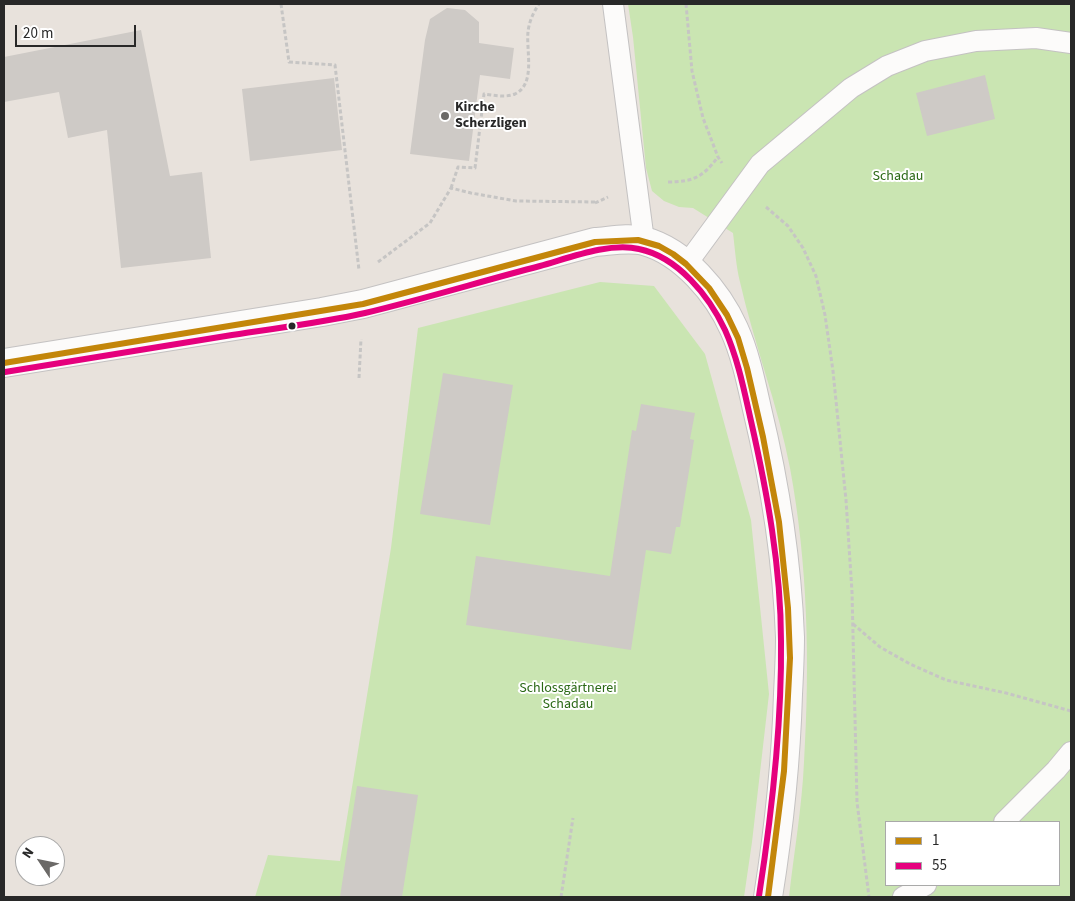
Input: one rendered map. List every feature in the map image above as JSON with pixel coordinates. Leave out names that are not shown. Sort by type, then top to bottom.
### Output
[{"type":"street","points":[[4,363],[363,304],[595,242],[644,241],[668,252],[686,265],[715,294],[734,329],[750,381],[769,458],[781,530],[790,638],[786,755],[778,836],[768,897]]},
{"type":"lane","points":[[613,4],[644,241]]},
{"type":"lane","points":[[686,265],[760,164],[851,88],[887,66],[925,51],[976,41],[1036,38],[1071,43]]},
{"type":"lane","points":[[1005,821],[1056,770],[1071,752]]},
{"type":"lane","points":[[903,897],[924,886]]},
{"type":"path","points":[[281,4],[289,62],[335,65],[359,276],[367,270]]},
{"type":"path","points":[[375,264],[430,223],[451,188],[458,167],[475,168],[484,94],[514,94],[524,87],[528,74],[528,33],[530,22],[539,4]]},
{"type":"path","points":[[686,4],[692,71],[703,118],[718,157],[742,190],[770,209],[788,226],[803,248],[816,276],[825,315],[834,371],[846,500],[857,802],[869,897]]},
{"type":"path","points":[[451,188],[516,201],[595,202]]},
{"type":"path","points":[[852,624],[880,647],[910,664],[946,680],[1006,693],[1071,711]]},
{"type":"path","points":[[561,897],[573,818]]},
{"type":"green space","name":"Schadau","points":[[628,4],[1071,4],[1071,897],[789,897],[803,779],[807,688],[804,578],[801,541],[790,468],[779,421],[740,282],[733,233],[693,208],[679,207],[664,201],[652,191],[646,168]]},
{"type":"green space","name":"Schlossgärtnerei Schadau","points":[[600,282],[654,286],[705,354],[751,520],[769,694],[744,897],[255,897],[268,855],[340,861],[391,548],[418,328]]},
{"type":"building","name":"Kirche Scherzligen","points":[[447,8],[465,10],[479,22],[479,43],[514,48],[510,79],[480,75],[469,161],[410,154],[425,40],[430,19]]},
{"type":"building","points":[[141,30],[170,176],[202,172],[211,258],[121,268],[107,130],[68,138],[59,92],[4,102],[4,57]]},
{"type":"building","points":[[985,75],[995,119],[927,136],[916,93]]},
{"type":"building","points":[[334,78],[342,150],[250,161],[242,89]]},
{"type":"building","points":[[443,373],[513,385],[490,525],[420,514]]},
{"type":"building","points":[[641,404],[695,413],[690,439],[694,440],[680,527],[676,527],[671,554],[646,550],[631,650],[466,625],[476,556],[610,576],[632,430],[636,431]]},
{"type":"building","points":[[357,786],[418,795],[402,897],[340,897]]},
{"type":"transit line","name":"1","points":[[4,363],[363,304],[595,242],[638,240],[659,246],[673,254],[686,264],[709,288],[727,315],[738,338],[763,437],[779,522],[788,608],[790,658],[784,771],[768,897]]},
{"type":"transit line","name":"55","points":[[5,372],[348,317],[602,249],[627,247],[639,249],[667,260],[691,280],[701,292],[718,317],[730,341],[746,398],[772,530],[779,585],[781,641],[780,705],[772,801],[759,896]]},
{"type":"place","name":"Kirche Scherzligen","points":[[445,116]]}]
